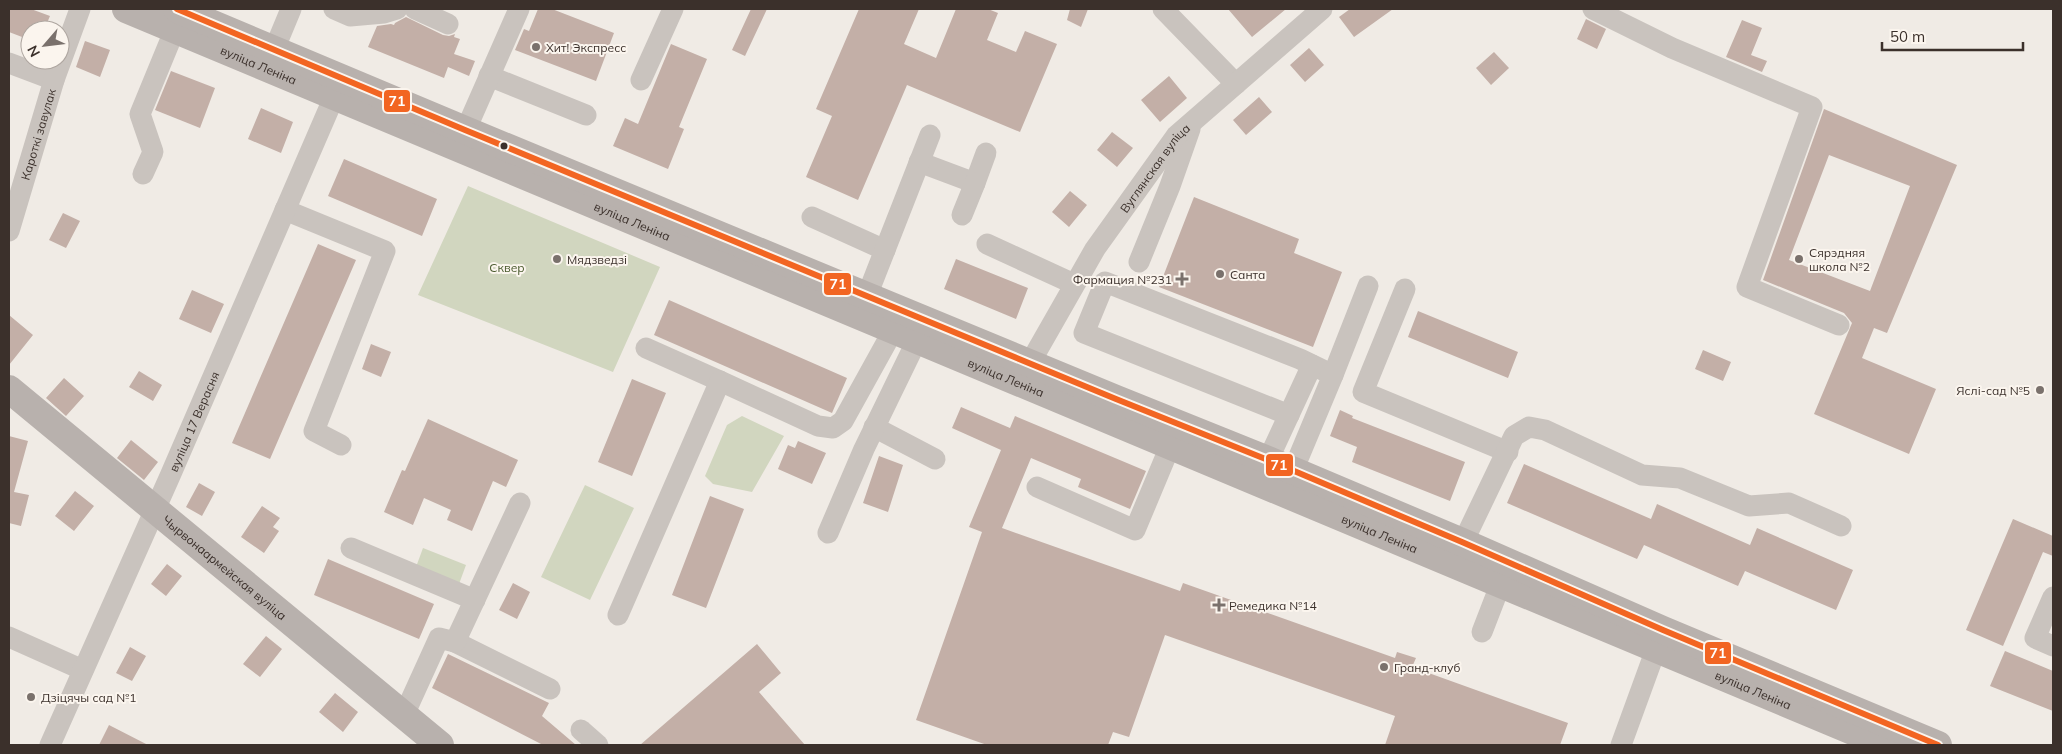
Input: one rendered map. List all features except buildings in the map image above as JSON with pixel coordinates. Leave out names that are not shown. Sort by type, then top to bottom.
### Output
[{"type":"main road","name":"вуліца Леніна","points":[[126,9],[176,19],[863,306],[905,327],[1025,373],[1458,553],[1660,640],[1886,745]]},
{"type":"main road","name":"Чырвонаармейская вуліца","points":[[9,389],[440,745]]},
{"type":"main road","name":"вуліца Леніна","points":[[1174,435],[1268,460],[1288,482]]},
{"type":"main road","name":"вуліца Леніна","points":[[1660,640],[1938,745]]},
{"type":"street","name":"Кароткі завулак","points":[[9,231],[54,80],[80,9]]},
{"type":"street","points":[[270,59],[291,9]]},
{"type":"street","points":[[334,9],[350,16],[384,13],[397,9]]},
{"type":"street","points":[[415,9],[448,24]]},
{"type":"street","points":[[462,139],[519,9]]},
{"type":"street","points":[[641,80],[673,9]]},
{"type":"street","points":[[1163,9],[1236,84]]},
{"type":"street","name":"Вуглянская вуліца","points":[[1025,373],[1095,249],[1176,136],[1322,9]]},
{"type":"street","points":[[1593,9],[1672,48],[1812,107],[1747,287],[1839,325]]},
{"type":"street","points":[[143,174],[153,152],[140,114],[176,19]]},
{"type":"street","points":[[9,63],[54,80]]},
{"type":"street","points":[[490,76],[586,115]]},
{"type":"street","name":"вуліца 17 Верасня","points":[[50,745],[338,88]]},
{"type":"street","points":[[1139,262],[1170,186],[1192,122]]},
{"type":"street","points":[[863,306],[930,135]]},
{"type":"street","points":[[962,215],[986,153]]},
{"type":"street","points":[[919,162],[975,183]]},
{"type":"street","points":[[285,210],[385,251],[314,431],[341,445]]},
{"type":"street","points":[[812,217],[885,250]]},
{"type":"street","points":[[988,244],[1074,284]]},
{"type":"street","points":[[1289,415],[1084,333],[1105,282],[1300,359],[1333,376]]},
{"type":"street","points":[[1288,482],[1333,376],[1368,286]]},
{"type":"street","points":[[1405,289],[1363,392],[1508,452]]},
{"type":"street","points":[[646,348],[818,426],[833,428],[843,421],[905,327]]},
{"type":"street","points":[[828,533],[874,427],[905,327]]},
{"type":"street","points":[[1268,460],[1312,365]]},
{"type":"street","points":[[618,615],[720,381]]},
{"type":"street","points":[[874,427],[935,459]]},
{"type":"street","points":[[1458,553],[1514,436],[1529,428],[1545,430],[1642,475],[1680,478],[1749,506],[1789,503],[1841,526]]},
{"type":"street","points":[[1036,487],[1135,530],[1174,435]]},
{"type":"street","points":[[455,642],[520,502]]},
{"type":"street","points":[[352,548],[475,600]]},
{"type":"street","points":[[1482,632],[1505,574]]},
{"type":"street","points":[[2053,597],[2035,638],[2053,646]]},
{"type":"street","points":[[9,637],[83,670]]},
{"type":"street","points":[[404,715],[439,638],[455,642],[550,689]]},
{"type":"street","points":[[1621,745],[1660,640]]},
{"type":"street","points":[[581,730],[598,745]]},
{"type":"green space","name":"Сквер","points":[[468,186],[660,267],[613,372],[418,295]]},
{"type":"green space","points":[[742,416],[784,436],[752,492],[713,484],[705,476],[727,425]]},
{"type":"green space","points":[[585,485],[634,508],[590,600],[541,577]]},
{"type":"green space","points":[[423,548],[466,565],[459,584],[416,567]]},
{"type":"transit line","name":"71","points":[[177,9],[465,130],[1268,460],[1663,630],[1938,745]]},
{"type":"place","name":"Хит! Экспресс","points":[[536,47]]},
{"type":"place","name":"Мядзведзі","points":[[557,259]]},
{"type":"place","name":"Сярэдняя школа №2","points":[[1799,259]]},
{"type":"place","name":"Санта","points":[[1220,274]]},
{"type":"place","name":"Фармация №231","points":[[1182,279]]},
{"type":"place","name":"Яслі-сад №5","points":[[2040,390]]},
{"type":"place","name":"Ремедика №14","points":[[1219,605]]},
{"type":"place","name":"Гранд-клуб","points":[[1384,667]]},
{"type":"place","name":"Дзіцячы сад №1","points":[[31,697]]}]
